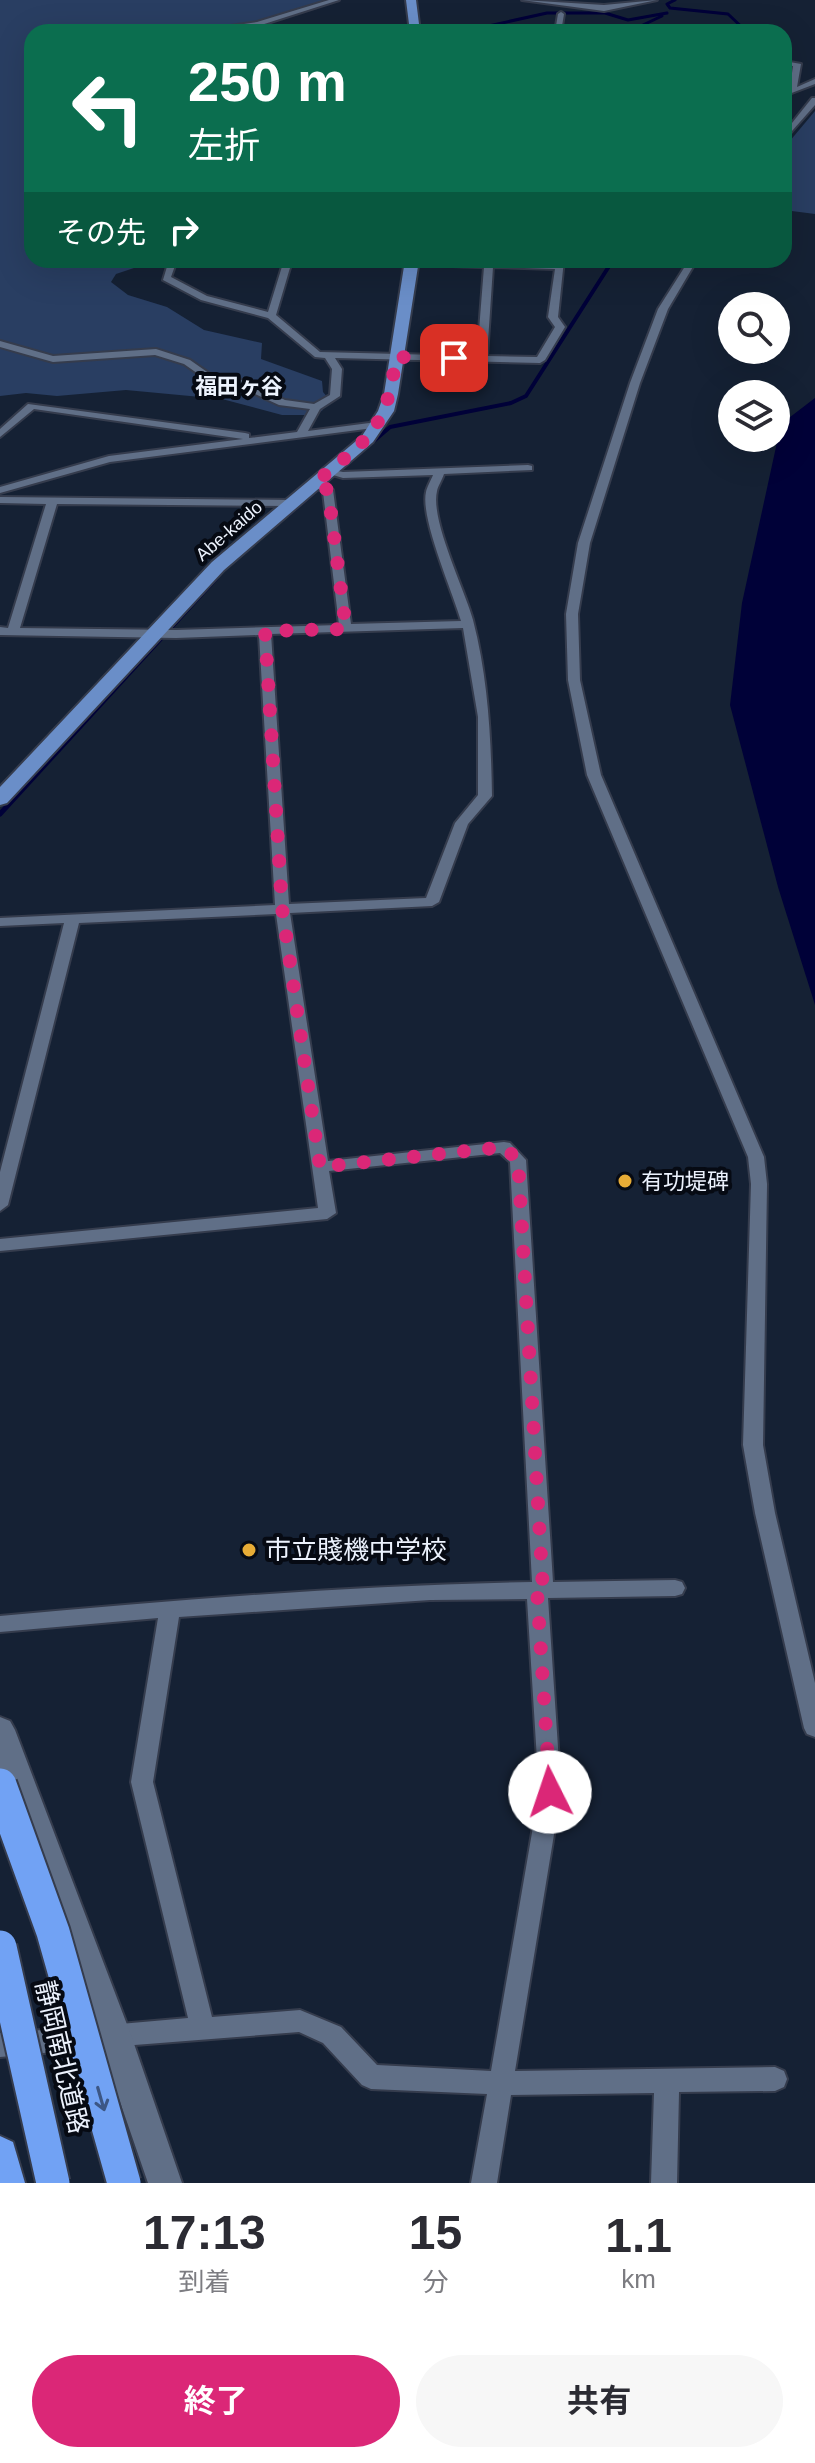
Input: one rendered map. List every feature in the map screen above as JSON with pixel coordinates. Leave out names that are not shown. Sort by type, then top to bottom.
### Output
[{"type":"highway","points":[[0,1785],[33,1864],[124,2183]]},
{"type":"highway","name":"静岡南北道路","points":[[0,1947],[53,2183]]},
{"type":"highway","points":[[0,2155],[6,2183]]},
{"type":"main road","points":[[411,0],[414,24]]},
{"type":"main road","name":"Abe-kaido","points":[[0,799],[218,566],[368,439],[391,394],[411,268]]},
{"type":"street","points":[[258,24],[336,0]]},
{"type":"street","points":[[527,0],[604,8],[652,0]]},
{"type":"street","points":[[580,0],[593,2]]},
{"type":"street","points":[[559,24],[561,14]]},
{"type":"street","points":[[792,64],[797,64],[792,92]]},
{"type":"street","points":[[792,92],[815,81]]},
{"type":"street","points":[[792,128],[815,100]]},
{"type":"street","points":[[170,268],[166,278],[173,284],[204,298],[271,316],[318,355],[540,360],[560,327],[553,317],[559,268]]},
{"type":"street","points":[[271,316],[286,268]]},
{"type":"street","points":[[482,359],[489,268]]},
{"type":"street","points":[[688,268],[663,309],[635,383],[584,543],[572,614],[574,680],[594,775],[756,1157],[759,1184],[753,1445],[765,1513],[815,1728]]},
{"type":"street","points":[[0,344],[53,359],[156,352],[187,362],[207,376],[236,381],[283,403],[316,407]]},
{"type":"street","points":[[301,434],[316,407],[335,396],[337,369],[328,355]]},
{"type":"street","points":[[0,434],[32,406],[266,439]]},
{"type":"street","points":[[0,490],[109,459],[377,425]]},
{"type":"street","points":[[346,629],[328,490],[322,478],[528,468]]},
{"type":"street","points":[[0,922],[432,902],[462,823],[485,796],[484,717],[468,624],[446,564],[431,504],[431,493],[440,471]]},
{"type":"street","points":[[0,500],[292,503]]},
{"type":"street","points":[[52,501],[6,631],[265,631],[468,624]]},
{"type":"street","points":[[0,1245],[327,1213],[282,908],[265,631]]},
{"type":"street","points":[[0,1205],[72,920]]},
{"type":"street","points":[[320,1167],[504,1147],[518,1160],[550,1792],[484,2183]]},
{"type":"street","points":[[0,1624],[430,1592],[675,1588]]},
{"type":"street","points":[[170,1609],[142,1782],[203,2030]]},
{"type":"street","points":[[0,1730],[114,2035],[165,2183]]},
{"type":"street","points":[[0,2045],[300,2021],[332,2035],[371,2077],[502,2083],[775,2079]]},
{"type":"street","points":[[664,2183],[667,2080]]},
{"type":"shaded area","points":[[0,0],[337,0],[306,7],[261,24],[24,24],[24,268],[134,268],[116,274],[111,282],[128,295],[167,307],[204,330],[262,343],[261,359],[322,381],[323,392],[328,398],[322,411],[282,415],[222,399],[126,390],[57,396],[26,393],[0,396]]},
{"type":"shaded area","points":[[815,111],[815,214],[792,211],[792,138]]},
{"type":"shaded area","points":[[815,398],[815,1005],[778,887],[730,705],[742,603],[775,452],[790,452],[790,417]]},
{"type":"waterway","points":[[675,0],[667,4],[670,8],[728,14],[739,24]]},
{"type":"waterway","points":[[497,24],[547,13],[605,13],[628,20],[667,13]]},
{"type":"waterway","points":[[645,24],[662,16]]},
{"type":"waterway","points":[[288,515],[390,427],[511,403],[526,396],[608,268]]},
{"type":"waterway","points":[[0,814],[216,578]]},
{"type":"place","name":"有功堤碑","points":[[625,1181]]},
{"type":"place","name":"市立賤機中学校","points":[[249,1550]]},
{"type":"district","name":"福田ヶ谷","points":[[239,386]]},
{"type":"route","points":[[454,358],[396,357],[386,411],[368,439],[315,483],[328,490],[346,629],[265,631],[282,908],[320,1167],[504,1147],[518,1160],[543,1590],[537,1590],[550,1792]]}]
